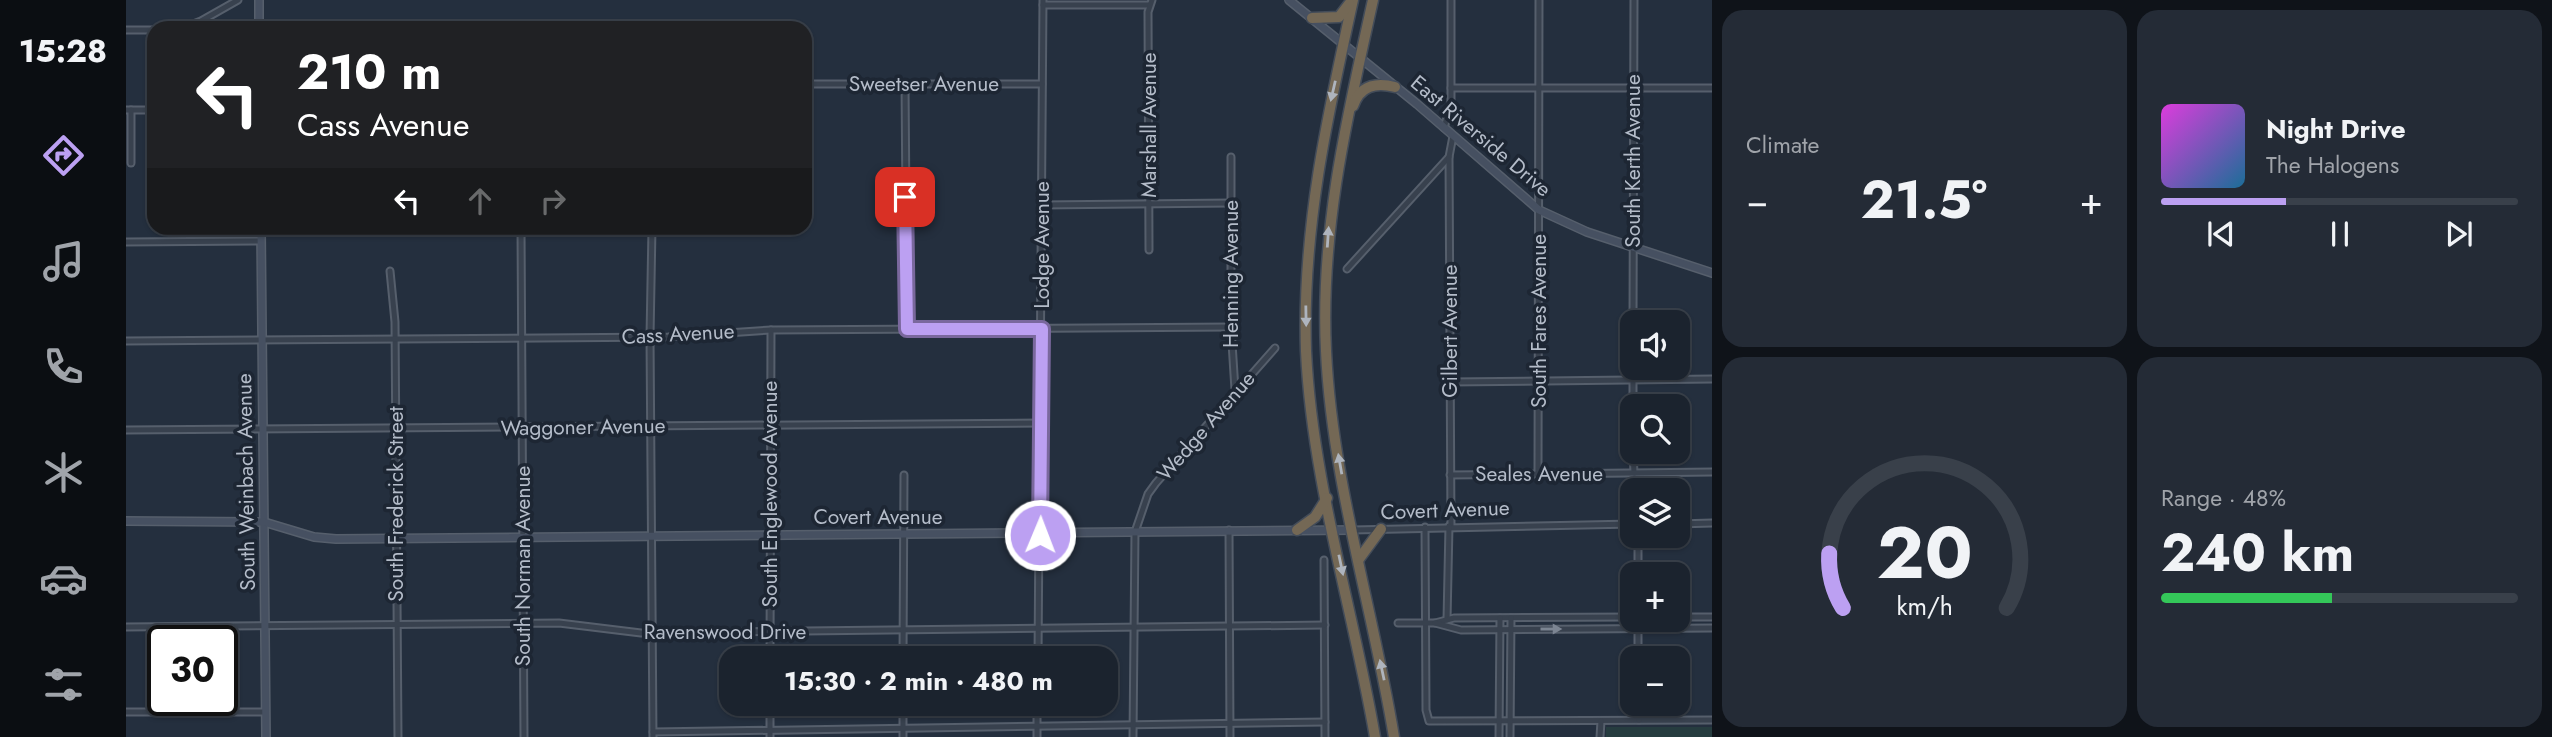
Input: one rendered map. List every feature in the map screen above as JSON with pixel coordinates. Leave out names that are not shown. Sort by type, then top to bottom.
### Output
[{"type":"highway","points":[[1312,18],[1339,17],[1351,0]]},
{"type":"highway","points":[[1351,0],[1312,197],[1306,273],[1308,371],[1326,498],[1375,737]]},
{"type":"highway","points":[[1373,0],[1345,126],[1329,226],[1325,317],[1331,410],[1394,737]]},
{"type":"highway","points":[[1345,126],[1361,91],[1377,84],[1395,87]]},
{"type":"highway","points":[[1297,530],[1315,517],[1326,498]]},
{"type":"highway","points":[[1359,559],[1381,529]]},
{"type":"main road","points":[[259,0],[259,21]]},
{"type":"main road","name":"East Riverside Drive","points":[[1289,0],[1539,210],[1633,248],[1712,273]]},
{"type":"main road","name":"South Weinbach Avenue","points":[[261,235],[265,737]]},
{"type":"main road","name":"Covert Avenue","points":[[126,521],[264,522],[321,538],[396,539],[1353,530]]},
{"type":"street","points":[[203,21],[238,0]]},
{"type":"street","points":[[1444,128],[1450,112],[1451,0]]},
{"type":"street","name":"South Fares Avenue","points":[[1538,474],[1539,0]]},
{"type":"street","name":"South Kerth Avenue","points":[[1633,310],[1634,0]]},
{"type":"street","points":[[1043,3],[1150,2]]},
{"type":"street","name":"Marshall Avenue","points":[[1149,250],[1150,2]]},
{"type":"street","name":"Lodge Avenue","points":[[1039,646],[1043,3]]},
{"type":"street","points":[[126,30],[147,30]]},
{"type":"street","points":[[905,83],[907,329]]},
{"type":"street","name":"Sweetser Avenue","points":[[812,84],[1042,83]]},
{"type":"street","points":[[1451,88],[1712,88]]},
{"type":"street","points":[[131,163],[128,110],[147,110]]},
{"type":"street","name":"Gilbert Avenue","points":[[1448,627],[1451,382],[1449,157],[1453,136]]},
{"type":"street","name":"Henning Avenue","points":[[1231,157],[1231,327],[1235,390]]},
{"type":"street","points":[[1348,269],[1449,157]]},
{"type":"street","points":[[1042,205],[1231,203]]},
{"type":"street","name":"South Norman Avenue","points":[[521,235],[524,737]]},
{"type":"street","points":[[652,235],[650,427],[653,734],[1325,722]]},
{"type":"street","points":[[126,242],[261,242]]},
{"type":"street","name":"South Frederick Street","points":[[390,271],[396,429],[398,737]]},
{"type":"street","name":"Cass Avenue","points":[[126,341],[650,337],[771,330],[1231,327]]},
{"type":"street","name":"South Englewood Avenue","points":[[770,646],[771,330]]},
{"type":"street","name":"Wedge Avenue","points":[[1135,532],[1142,507],[1156,483],[1235,390],[1275,348]]},
{"type":"street","points":[[1690,379],[1712,379]]},
{"type":"street","points":[[1451,382],[1633,380],[1633,394]]},
{"type":"street","name":"Waggoner Avenue","points":[[126,430],[1041,424]]},
{"type":"street","points":[[1634,464],[1634,473]]},
{"type":"street","name":"Seales Avenue","points":[[1450,475],[1712,472]]},
{"type":"street","points":[[903,646],[904,475]]},
{"type":"street","points":[[1690,524],[1712,523]]},
{"type":"street","name":"Covert Avenue","points":[[1353,530],[1620,524]]},
{"type":"street","points":[[1425,527],[1424,623],[1428,720],[1712,720]]},
{"type":"street","points":[[1229,530],[1230,737]]},
{"type":"street","points":[[1133,737],[1135,532]]},
{"type":"street","points":[[1324,560],[1325,737]]},
{"type":"street","points":[[1435,623],[1447,619],[1620,617]]},
{"type":"street","points":[[1690,617],[1712,617]]},
{"type":"street","points":[[1499,737],[1500,618]]},
{"type":"street","points":[[1510,737],[1511,618]]},
{"type":"street","points":[[1398,623],[1435,623],[1448,627],[1500,629],[1620,628]]},
{"type":"street","name":"Ravenswood Drive","points":[[126,627],[583,624],[652,633],[1325,625]]},
{"type":"street","points":[[1690,628],[1712,628]]},
{"type":"street","points":[[126,712],[265,712]]},
{"type":"street","points":[[903,716],[903,737]]},
{"type":"street","points":[[1037,716],[1037,737]]},
{"type":"street","points":[[1601,721],[1601,737]]},
{"type":"green space","points":[[1606,727],[1712,727],[1712,737],[1606,737]]},
{"type":"route","points":[[905,197],[907,329],[1042,329],[1040,535]]}]
